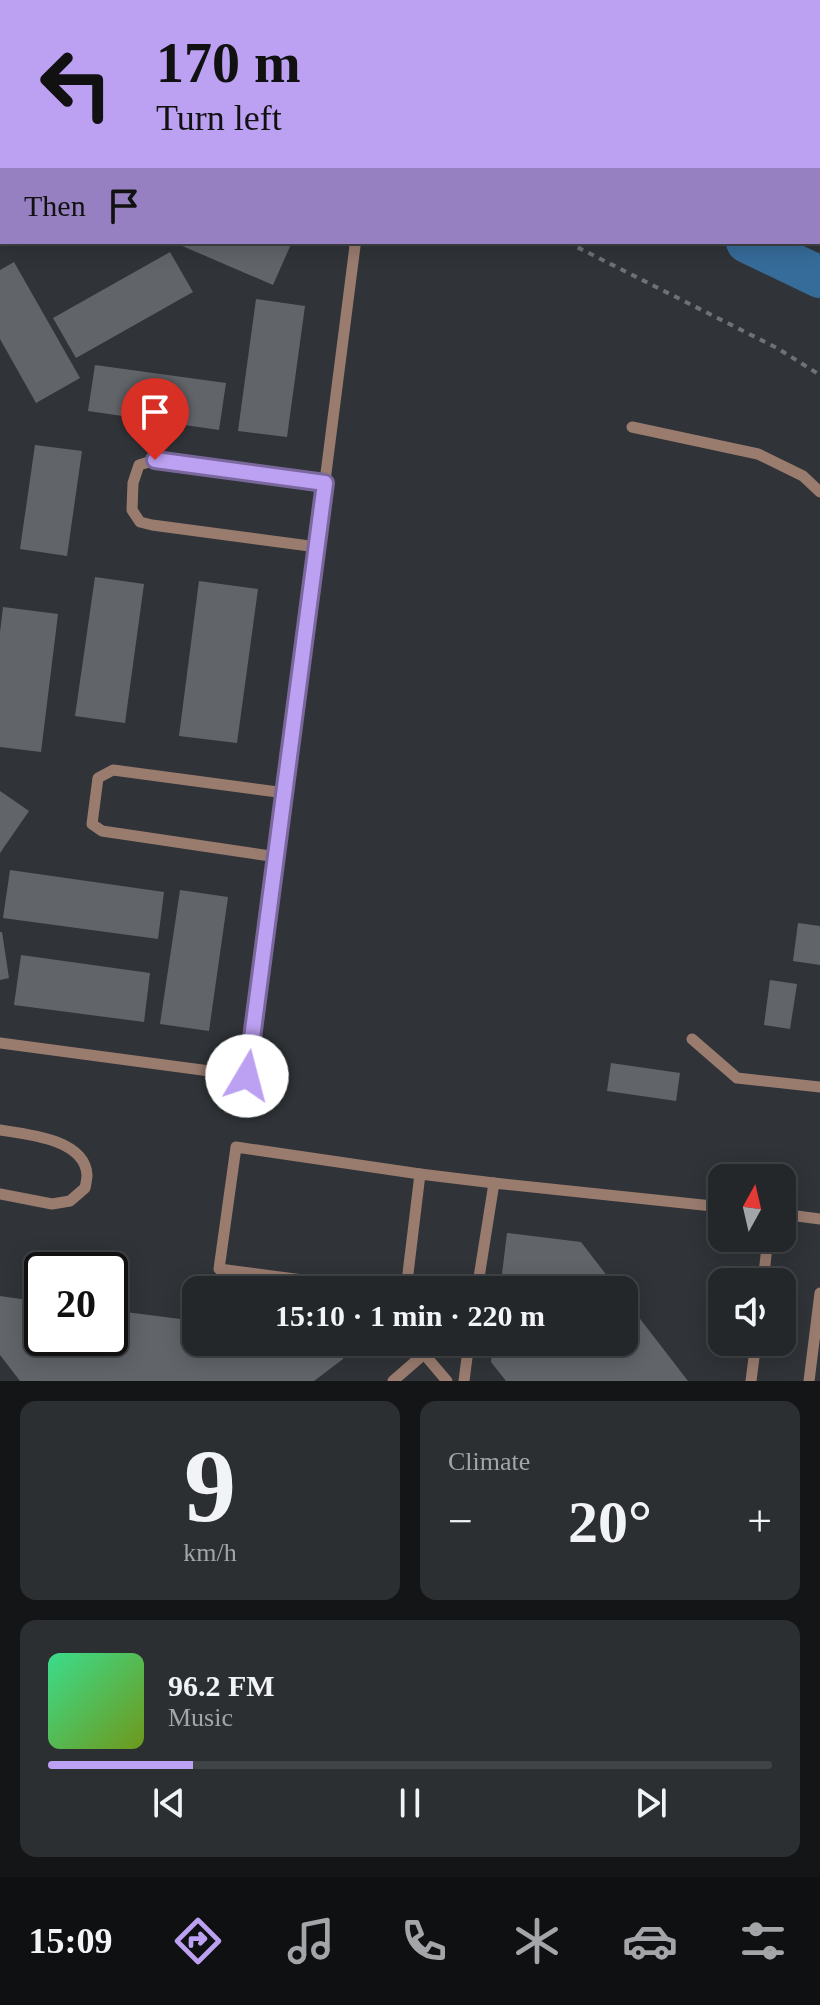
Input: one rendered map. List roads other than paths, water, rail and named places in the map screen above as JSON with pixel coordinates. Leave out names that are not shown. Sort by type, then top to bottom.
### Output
[{"type":"lane","points":[[0,1043],[247,1076],[317,547],[353,244]]},
{"type":"lane","points":[[632,427],[758,454],[803,476],[820,492]]},
{"type":"lane","points":[[317,547],[140,522],[132,510],[133,483],[139,465],[155,460],[325,483]]},
{"type":"lane","points":[[277,857],[102,831],[92,824],[94,808],[98,778],[113,770],[285,793]]},
{"type":"lane","points":[[692,1039],[737,1078],[820,1087]]},
{"type":"lane","points":[[0,1130],[59,1142],[82,1161],[87,1172],[85,1188],[70,1201],[52,1204],[0,1194]]},
{"type":"lane","points":[[272,1276],[219,1269],[236,1147],[420,1174],[708,1206]]},
{"type":"lane","points":[[408,1276],[420,1174]]},
{"type":"lane","points":[[479,1276],[494,1183]]},
{"type":"lane","points":[[796,1216],[820,1219]]},
{"type":"lane","points":[[809,1381],[820,1293]]},
{"type":"lane","points":[[393,1381],[422,1356]]},
{"type":"lane","points":[[426,1356],[447,1381]]},
{"type":"lane","points":[[464,1381],[467,1356]]},
{"type":"lane","points":[[751,1381],[754,1356]]},
{"type":"waterway","points":[[751,244],[820,277]]}]
